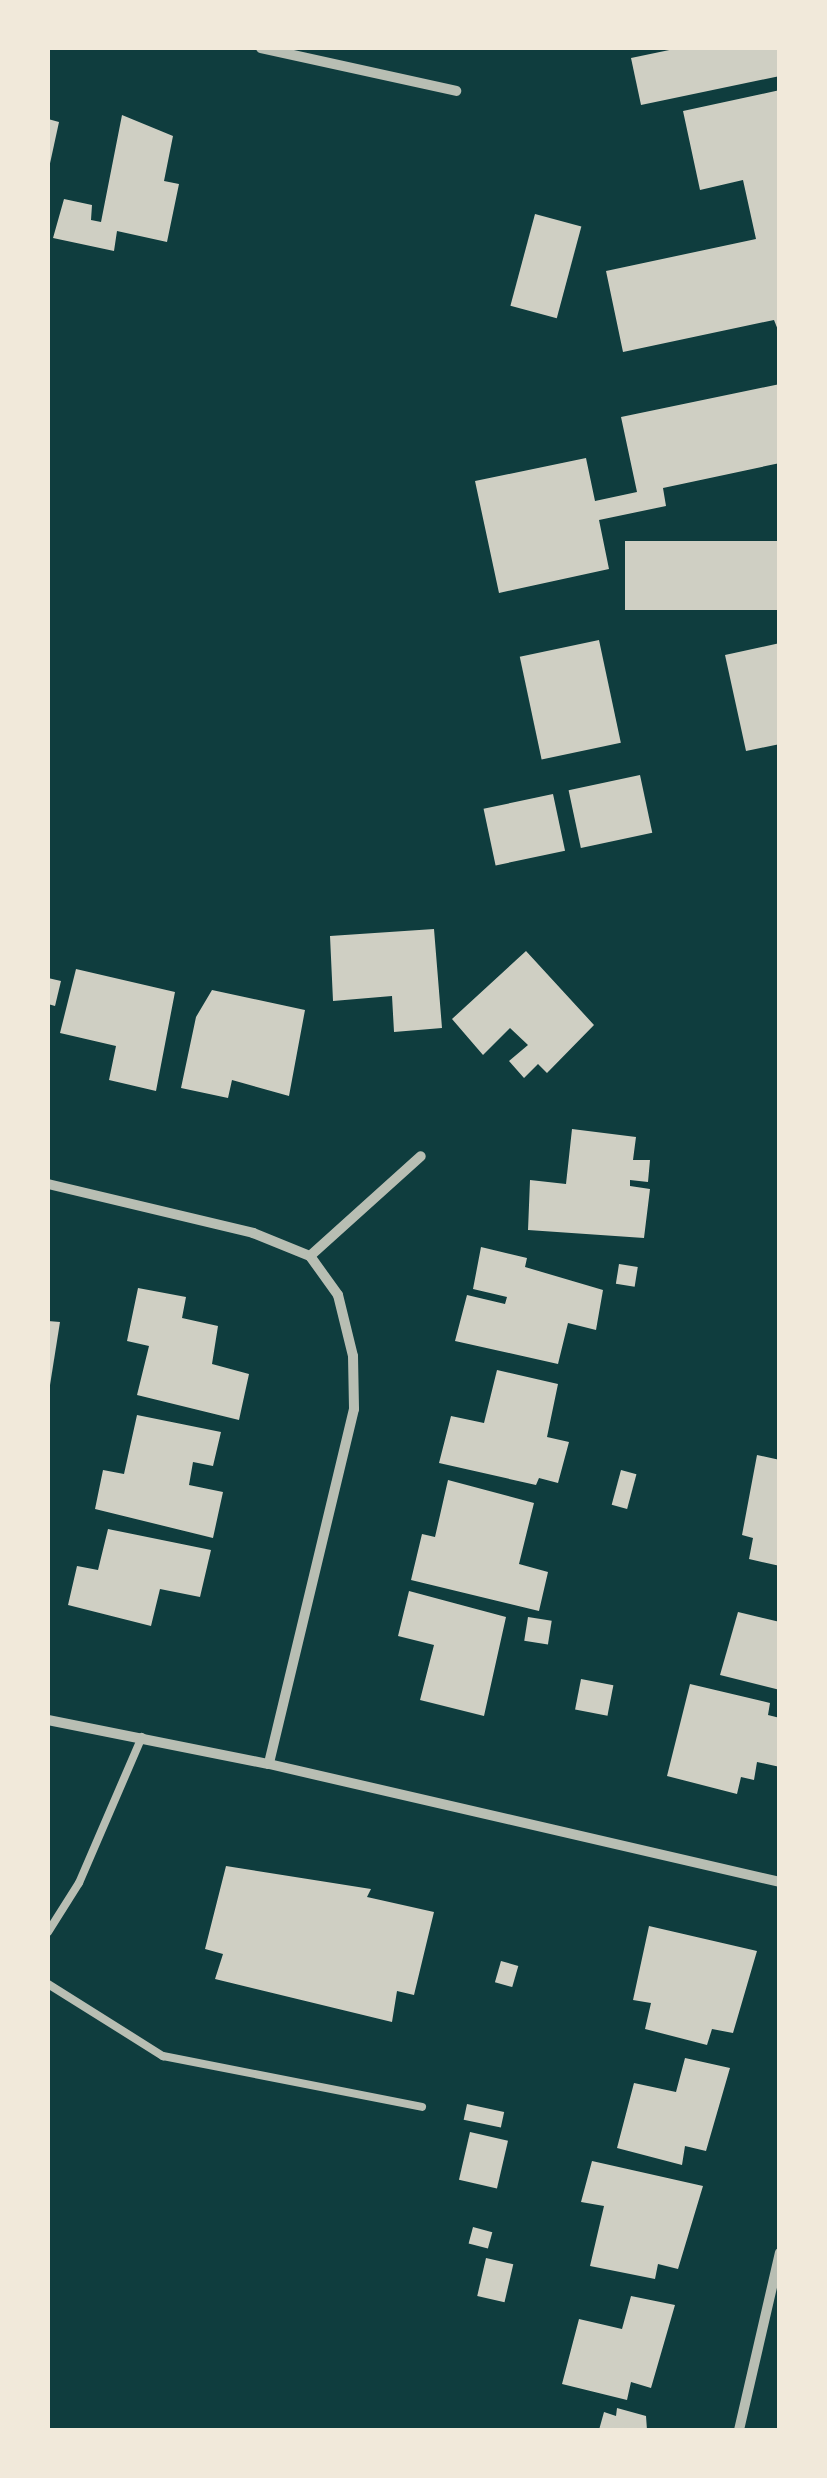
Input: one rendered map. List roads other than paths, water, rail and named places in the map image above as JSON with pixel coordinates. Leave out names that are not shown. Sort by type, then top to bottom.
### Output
[{"type":"street","points":[[261,48],[456,91]]},
{"type":"street","points":[[310,1256],[421,1156]]},
{"type":"street","points":[[48,1184],[254,1233],[310,1256],[338,1295],[352,1356],[354,1409],[270,1764]]},
{"type":"street","points":[[48,1720],[270,1764],[780,1882]]},
{"type":"street","points":[[739,2430],[780,2253]]},
{"type":"lane","points":[[48,1932],[78,1884],[142,1737]]},
{"type":"lane","points":[[48,1984],[163,2056],[422,2107]]}]
